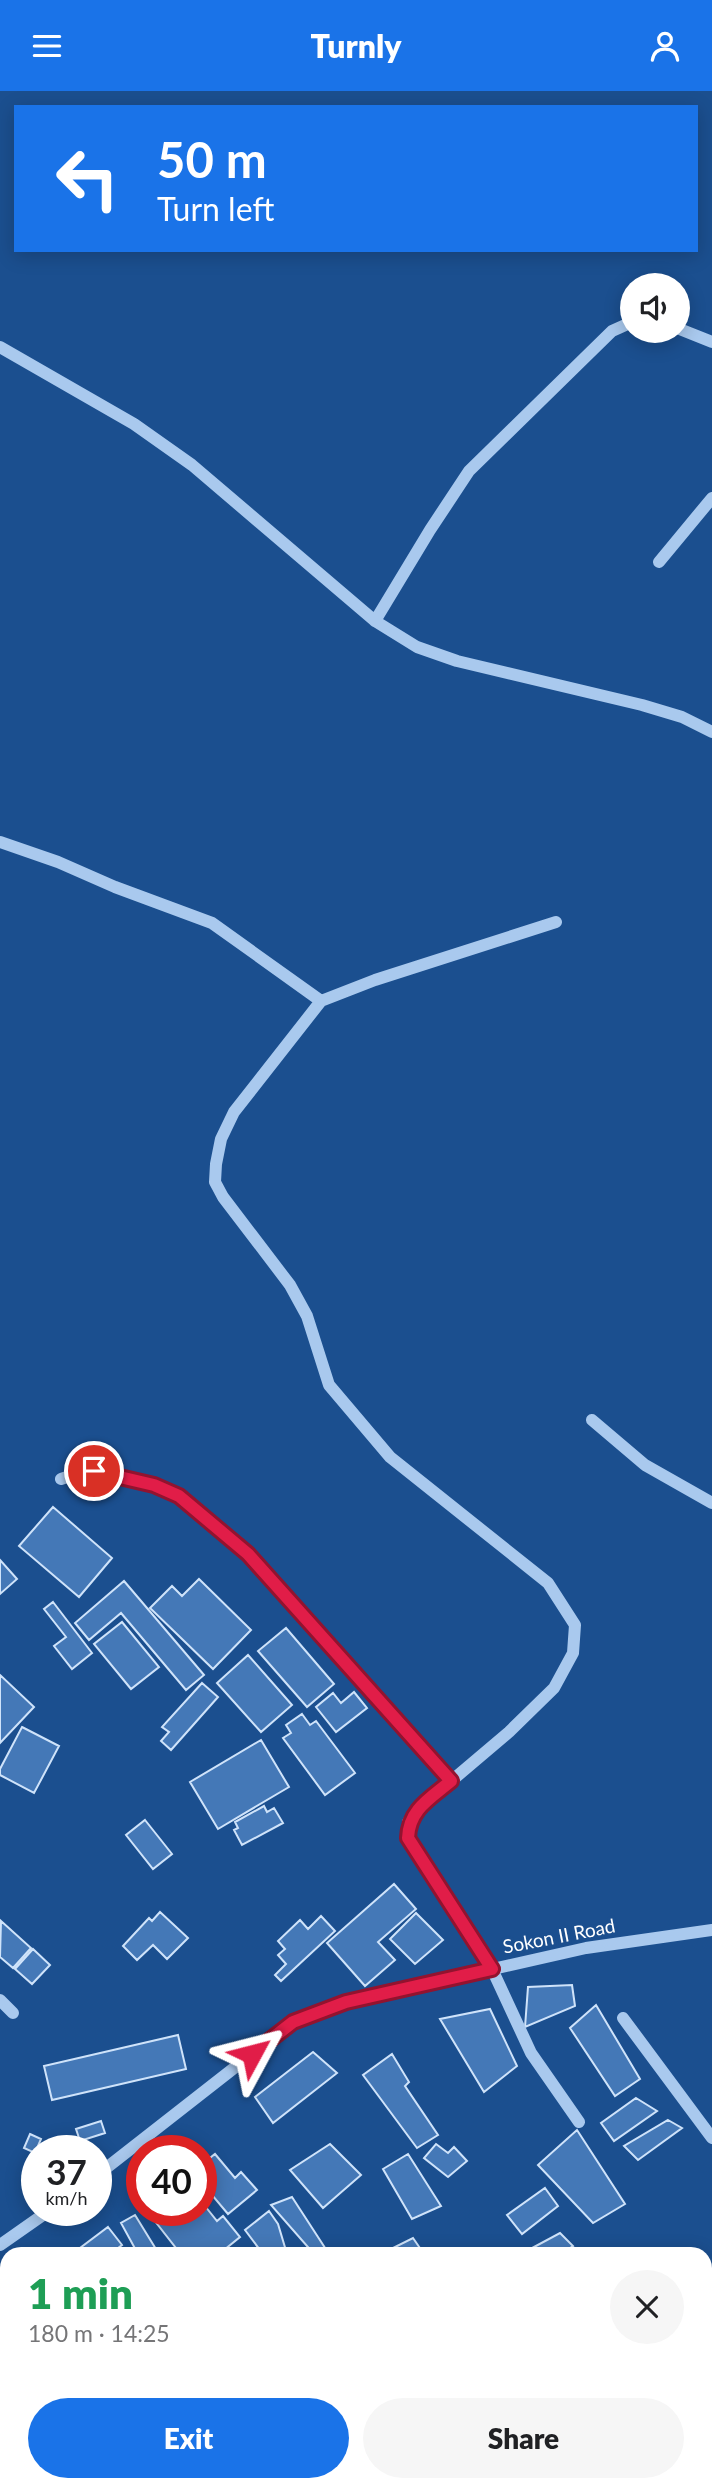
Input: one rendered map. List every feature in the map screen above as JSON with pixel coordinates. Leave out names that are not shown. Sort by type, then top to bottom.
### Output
[{"type":"street","points":[[375,621],[469,471],[612,331],[620,327]]},
{"type":"street","points":[[690,333],[712,342]]},
{"type":"street","points":[[0,347],[134,424],[192,465],[375,621],[417,647],[447,657],[642,705],[682,717],[712,732]]},
{"type":"street","points":[[659,562],[712,498]]},
{"type":"street","points":[[0,842],[212,923],[321,1001]]},
{"type":"street","points":[[556,922],[375,980],[321,1001],[234,1112],[221,1139],[215,1182],[244,1226],[290,1285],[307,1316],[328,1385],[390,1457],[548,1583],[575,1625],[573,1653],[554,1688],[509,1732],[417,1810],[408,1822],[408,1838],[492,1969],[531,2053],[579,2122]]},
{"type":"street","points":[[592,1420],[645,1465],[712,1503]]},
{"type":"street","points":[[61,1479],[76,1473],[94,1471],[154,1485],[179,1496],[248,1554],[451,1781]]},
{"type":"street","name":"Sokon II Road","points":[[112,2163],[293,2022],[346,2002],[586,1948],[712,1930]]},
{"type":"street","points":[[0,2000],[13,2013]]},
{"type":"street","points":[[623,2018],[712,2138]]},
{"type":"street","points":[[0,2245],[27,2226]]},
{"type":"building","points":[[53,1507],[112,1558],[79,1597],[19,1546]]},
{"type":"building","points":[[0,1560],[17,1579],[0,1594]]},
{"type":"building","points":[[199,1579],[251,1630],[213,1669],[150,1608],[172,1586],[182,1596]]},
{"type":"building","points":[[124,1581],[204,1675],[186,1690],[121,1613],[89,1640],[75,1623]]},
{"type":"building","points":[[53,1602],[92,1653],[72,1669],[54,1646],[66,1637],[44,1609]]},
{"type":"building","points":[[122,1622],[159,1667],[131,1689],[94,1644]]},
{"type":"building","points":[[286,1628],[334,1684],[307,1707],[258,1651]]},
{"type":"building","points":[[248,1655],[292,1705],[261,1732],[217,1683]]},
{"type":"building","points":[[0,1675],[34,1707],[0,1743]]},
{"type":"building","points":[[202,1683],[218,1697],[171,1750],[161,1741],[169,1732],[162,1727]]},
{"type":"building","points":[[354,1692],[367,1708],[336,1732],[316,1707],[333,1693],[341,1703]]},
{"type":"building","points":[[302,1714],[310,1725],[316,1721],[355,1773],[325,1795],[283,1738],[291,1733],[286,1725]]},
{"type":"building","points":[[22,1727],[59,1746],[34,1793],[0,1775],[0,1769]]},
{"type":"building","points":[[261,1740],[289,1787],[218,1829],[190,1782]]},
{"type":"building","points":[[264,1806],[267,1812],[274,1808],[283,1823],[242,1845],[234,1830],[238,1828],[235,1822]]},
{"type":"building","points":[[145,1820],[172,1854],[153,1869],[126,1835]]},
{"type":"building","points":[[394,1884],[416,1909],[378,1942],[395,1960],[365,1986],[327,1943]]},
{"type":"building","points":[[160,1912],[188,1938],[167,1959],[153,1945],[137,1960],[123,1946],[149,1918],[152,1921]]},
{"type":"building","points":[[416,1913],[443,1940],[415,1964],[390,1939]]},
{"type":"building","points":[[321,1916],[335,1931],[281,1981],[275,1975],[286,1964],[278,1955],[285,1949],[278,1941],[300,1920],[308,1929]]},
{"type":"building","points":[[1,1921],[31,1948],[13,1968],[0,1957]]},
{"type":"building","points":[[33,1949],[50,1965],[32,1984],[15,1969]]},
{"type":"building","points":[[572,1985],[575,2006],[525,2027],[528,1987]]},
{"type":"building","points":[[596,2005],[640,2079],[615,2096],[570,2028]]},
{"type":"building","points":[[490,2009],[517,2066],[484,2092],[440,2019]]},
{"type":"building","points":[[178,2035],[186,2069],[52,2100],[44,2066]]},
{"type":"building","points":[[313,2052],[337,2073],[273,2123],[255,2097]]},
{"type":"building","points":[[392,2054],[409,2082],[405,2086],[438,2135],[417,2148],[363,2075]]},
{"type":"building","points":[[636,2098],[657,2111],[614,2141],[601,2123]]},
{"type":"building","points":[[668,2120],[682,2128],[638,2160],[624,2146]]},
{"type":"building","points":[[101,2121],[105,2133],[78,2135],[76,2129]]},
{"type":"building","points":[[577,2130],[625,2204],[593,2223],[538,2165]]},
{"type":"building","points":[[330,2144],[361,2175],[323,2208],[290,2170]]},
{"type":"building","points":[[436,2144],[448,2153],[454,2147],[467,2161],[448,2177],[424,2158]]},
{"type":"building","points":[[408,2154],[441,2206],[412,2219],[383,2169]]},
{"type":"building","points":[[217,2156],[235,2178],[241,2172],[257,2190],[228,2214],[217,2201]]},
{"type":"building","points":[[545,2188],[558,2206],[522,2234],[507,2215]]},
{"type":"building","points":[[292,2197],[324,2247],[308,2247],[271,2205]]},
{"type":"building","points":[[269,2211],[278,2224],[285,2247],[258,2247],[245,2230]]},
{"type":"building","points":[[223,2216],[240,2237],[228,2247],[175,2247],[159,2226],[217,2226],[217,2221]]},
{"type":"building","points":[[126,2220],[126,2226],[142,2226],[155,2247],[134,2247],[121,2223]]},
{"type":"building","points":[[108,2227],[122,2245],[119,2247],[81,2247]]},
{"type":"building","points":[[560,2233],[573,2246],[572,2247],[534,2247]]},
{"type":"building","points":[[413,2238],[419,2247],[395,2247]]},
{"type":"route","points":[[94,1471],[127,1477],[179,1496],[228,1536],[248,1554],[451,1781],[417,1810],[408,1822],[408,1838],[492,1969],[346,2002],[293,2022],[252,2054]]}]
